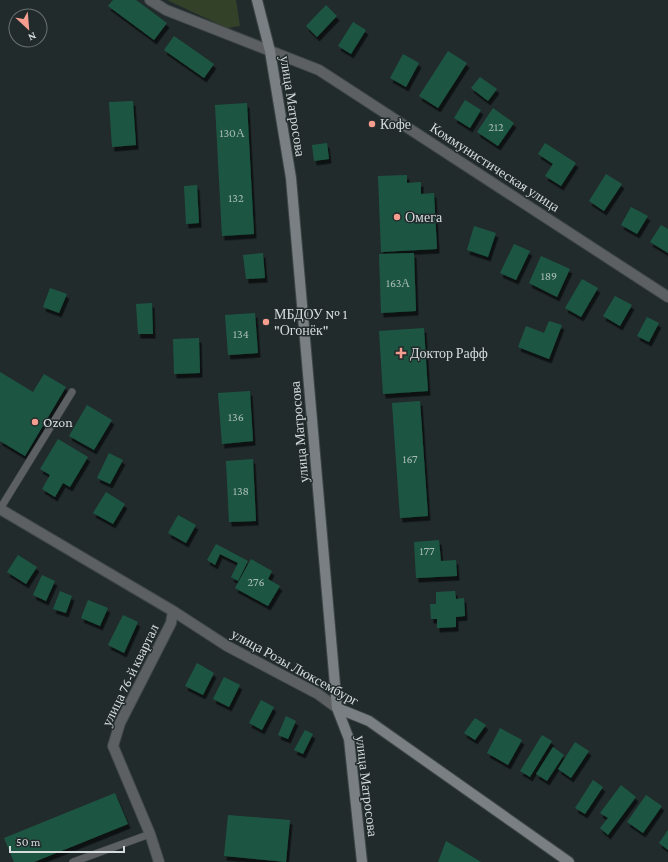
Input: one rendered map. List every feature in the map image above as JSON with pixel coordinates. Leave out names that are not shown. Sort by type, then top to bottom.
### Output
[{"type":"street","name":"Коммунистическая улица","points":[[150,0],[166,10],[319,70],[668,297]]},
{"type":"street","name":"улица Матросова","points":[[257,0],[270,51],[291,178],[337,708],[349,739],[362,862]]},
{"type":"street","name":"улица Розы Люксембург","points":[[0,509],[173,611],[227,646],[318,694],[337,708],[369,721],[569,862]]},
{"type":"street","name":"улица 76-й квартал","points":[[159,862],[150,834],[113,746],[120,723],[171,623],[173,611]]},
{"type":"lane","points":[[0,509],[72,392]]},
{"type":"lane","points":[[73,862],[150,834]]},
{"type":"green space","points":[[167,0],[236,0],[240,26],[227,28]]},
{"type":"building","points":[[113,0],[136,0],[167,23],[154,40],[108,6]]},
{"type":"building","points":[[326,5],[337,16],[317,37],[306,26]]},
{"type":"building","points":[[353,22],[366,30],[351,54],[338,46]]},
{"type":"building","points":[[174,36],[214,64],[204,78],[164,50]]},
{"type":"building","points":[[448,51],[467,63],[438,108],[419,96]]},
{"type":"building","points":[[403,54],[419,63],[406,87],[390,78]]},
{"type":"building","points":[[480,77],[497,89],[488,101],[471,88]]},
{"type":"building","points":[[465,100],[481,110],[470,128],[454,118]]},
{"type":"building","points":[[133,101],[136,145],[112,147],[109,102]]},
{"type":"building","points":[[247,103],[254,234],[222,236],[215,105]]},
{"type":"building","points":[[493,108],[514,123],[498,146],[477,132]]},
{"type":"building","points":[[327,143],[329,159],[314,161],[312,145]]},
{"type":"building","points":[[545,143],[576,163],[561,186],[545,176],[553,164],[538,154]]},
{"type":"building","points":[[606,174],[622,184],[604,211],[589,201]]},
{"type":"building","points":[[407,175],[407,183],[421,182],[421,194],[434,193],[437,249],[381,252],[378,176]]},
{"type":"building","points":[[197,185],[199,223],[186,224],[184,186]]},
{"type":"building","points":[[631,207],[648,216],[637,234],[621,225]]},
{"type":"building","points":[[661,225],[668,229],[668,253],[650,242]]},
{"type":"building","points":[[474,226],[496,233],[488,257],[467,250]]},
{"type":"building","points":[[514,244],[530,251],[516,280],[500,273]]},
{"type":"building","points":[[263,253],[265,278],[246,279],[243,255]]},
{"type":"building","points":[[414,253],[416,311],[381,313],[379,254]]},
{"type":"building","points":[[541,256],[570,269],[557,297],[529,283]]},
{"type":"building","points":[[582,279],[598,288],[581,317],[565,308]]},
{"type":"building","points":[[50,288],[67,294],[59,313],[43,307]]},
{"type":"building","points":[[615,296],[632,305],[620,326],[603,316]]},
{"type":"building","points":[[152,303],[153,334],[138,334],[136,304]]},
{"type":"building","points":[[255,313],[258,353],[228,355],[225,315]]},
{"type":"building","points":[[647,317],[659,323],[649,342],[637,336]]},
{"type":"building","points":[[549,321],[562,325],[549,359],[518,347],[526,326],[544,333]]},
{"type":"building","points":[[424,328],[428,391],[383,394],[379,331]]},
{"type":"building","points":[[199,338],[200,373],[174,374],[173,339]]},
{"type":"building","points":[[0,372],[33,392],[44,374],[66,387],[25,456],[0,441]]},
{"type":"building","points":[[250,391],[253,441],[222,444],[218,393]]},
{"type":"building","points":[[420,401],[428,516],[400,518],[392,403]]},
{"type":"building","points":[[87,405],[112,420],[94,450],[69,436]]},
{"type":"building","points":[[58,439],[88,457],[70,487],[63,483],[55,497],[42,489],[50,475],[40,469]]},
{"type":"building","points":[[109,453],[123,460],[110,484],[97,478]]},
{"type":"building","points":[[253,459],[256,521],[229,522],[226,461]]},
{"type":"building","points":[[106,492],[125,504],[113,524],[93,513]]},
{"type":"building","points":[[178,515],[196,525],[186,543],[168,533]]},
{"type":"building","points":[[439,540],[441,561],[456,560],[457,576],[416,578],[414,542]]},
{"type":"building","points":[[216,544],[248,561],[238,581],[231,577],[238,563],[220,554],[215,565],[207,560]]},
{"type":"building","points":[[18,555],[37,567],[26,584],[7,572]]},
{"type":"building","points":[[251,559],[272,571],[268,579],[280,586],[268,606],[235,588]]},
{"type":"building","points":[[42,575],[55,581],[46,601],[33,595]]},
{"type":"building","points":[[60,591],[72,596],[66,613],[53,609]]},
{"type":"building","points":[[455,591],[456,599],[464,598],[465,616],[456,617],[456,627],[437,628],[437,619],[431,619],[430,604],[436,604],[436,592]]},
{"type":"building","points":[[88,600],[108,608],[100,626],[81,618]]},
{"type":"building","points":[[123,615],[138,622],[124,653],[108,645]]},
{"type":"building","points":[[197,663],[214,673],[203,695],[185,686]]},
{"type":"building","points":[[224,677],[240,685],[229,707],[213,699]]},
{"type":"building","points":[[261,700],[274,707],[262,730],[249,723]]},
{"type":"building","points":[[286,716],[296,721],[288,739],[278,735]]},
{"type":"building","points":[[475,718],[486,725],[475,740],[464,733]]},
{"type":"building","points":[[500,728],[522,740],[508,765],[487,753]]},
{"type":"building","points":[[305,730],[313,734],[303,754],[294,750]]},
{"type":"building","points":[[542,735],[552,741],[530,777],[520,771]]},
{"type":"building","points":[[575,742],[589,751],[571,778],[558,769]]},
{"type":"building","points":[[553,747],[564,755],[547,781],[536,774]]},
{"type":"building","points":[[593,780],[603,787],[585,814],[575,808]]},
{"type":"building","points":[[621,785],[636,797],[608,835],[600,828],[608,818],[600,813]]},
{"type":"building","points":[[115,793],[128,824],[34,862],[14,862],[4,838]]},
{"type":"building","points":[[646,795],[662,806],[643,833],[627,822]]},
{"type":"building","points":[[228,815],[290,820],[286,862],[224,856]]},
{"type":"building","points":[[668,830],[668,850],[659,843]]},
{"type":"building","points":[[446,841],[481,862],[438,862]]},
{"type":"place","name":"Кофе","points":[[372,124]]},
{"type":"place","name":"Омега","points":[[397,217]]},
{"type":"place","name":"МБДОУ № 1 \"Огонёк\"","points":[[266,322]]},
{"type":"place","name":"Доктор Рафф","points":[[401,353]]},
{"type":"place","name":"Ozon","points":[[35,422]]}]
